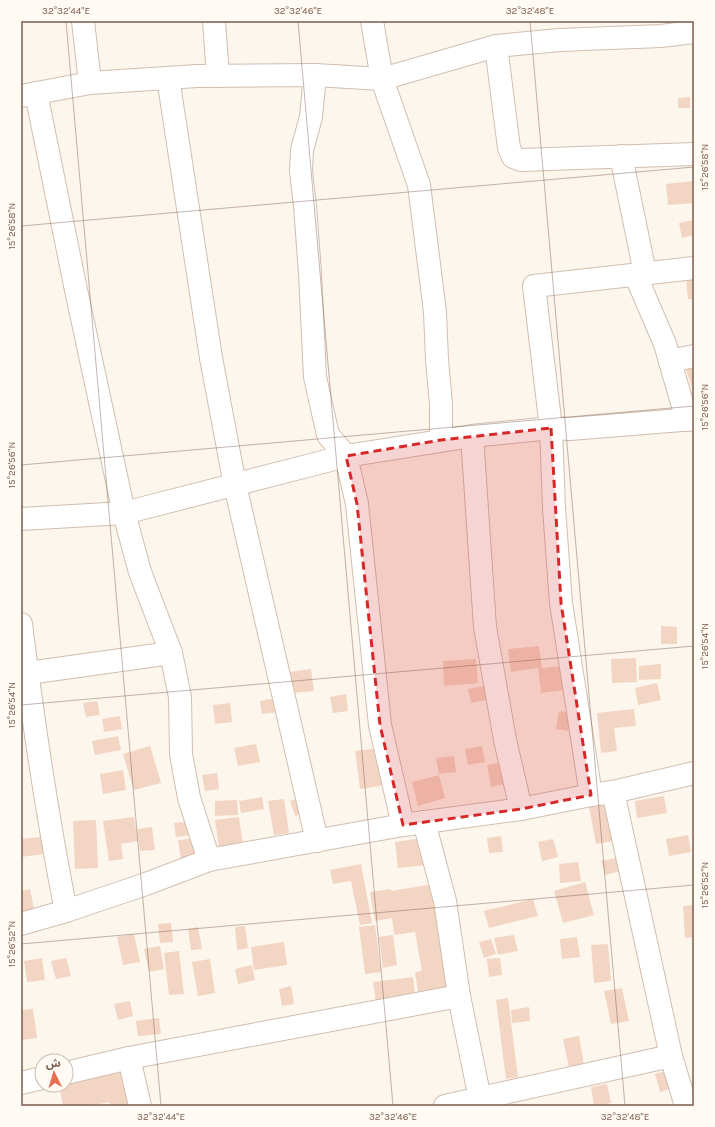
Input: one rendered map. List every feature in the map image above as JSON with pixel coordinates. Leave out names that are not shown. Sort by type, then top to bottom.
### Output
[{"type":"street","points":[[83,21],[90,84]]},
{"type":"street","points":[[214,21],[218,76]]},
{"type":"street","points":[[372,21],[382,79],[418,185],[435,312],[441,404],[441,440]]},
{"type":"street","points":[[209,860],[189,798],[181,754],[180,697],[171,653],[140,572],[124,513],[74,283],[29,94],[90,84],[197,76],[315,75],[382,79],[496,46],[558,30],[661,28],[694,32]]},
{"type":"street","points":[[496,46],[509,148],[513,157],[521,160],[694,154]]},
{"type":"street","points":[[315,75],[311,117],[302,150],[301,171],[310,273],[315,377],[328,436],[346,456],[357,504],[380,725],[413,823],[445,901],[459,996],[480,1099]]},
{"type":"street","points":[[168,78],[211,358],[235,485],[317,841]]},
{"type":"street","points":[[21,519],[124,513],[346,456],[441,440],[550,428],[570,429],[690,419],[640,274],[621,156]]},
{"type":"street","points":[[590,795],[561,603],[550,428],[534,286],[694,268]]},
{"type":"street","points":[[670,361],[694,356]]},
{"type":"street","points":[[472,436],[485,627],[505,740],[521,809]]},
{"type":"street","points":[[21,624],[24,673],[66,911]]},
{"type":"street","points":[[24,673],[171,653]]},
{"type":"street","points":[[21,924],[66,911],[146,884],[209,860],[413,823],[521,809],[590,795],[613,792],[694,773]]},
{"type":"street","points":[[613,792],[671,1056],[686,1106]]},
{"type":"street","points":[[74,1070],[129,1058],[459,996]]},
{"type":"street","points":[[445,1106],[671,1056]]},
{"type":"street","points":[[129,1058],[140,1106]]},
{"type":"street","points":[[21,1083],[34,1080]]},
{"type":"highlighted area","points":[[551,428],[561,603],[591,795],[521,809],[403,825],[380,725],[357,504],[346,456],[441,440]]},
{"type":"building","points":[[667,21],[688,21],[688,28],[667,28]]},
{"type":"building","points":[[690,97],[690,108],[678,108],[678,98]]},
{"type":"building","points":[[694,181],[694,203],[668,205],[666,184]]},
{"type":"building","points":[[694,220],[694,235],[682,238],[679,223]]},
{"type":"building","points":[[694,277],[694,299],[688,299],[686,278]]},
{"type":"building","points":[[694,368],[694,393],[686,370]]},
{"type":"building","points":[[661,626],[677,627],[677,644],[661,644]]},
{"type":"building","points":[[539,646],[542,668],[569,665],[572,689],[541,693],[538,668],[511,672],[508,649]]},
{"type":"building","points":[[636,658],[637,682],[612,683],[611,659]]},
{"type":"building","points":[[476,659],[478,683],[444,686],[443,661]]},
{"type":"building","points":[[661,664],[661,679],[639,680],[639,666]]},
{"type":"building","points":[[311,669],[314,691],[292,693],[289,672]]},
{"type":"building","points":[[657,683],[661,700],[638,705],[635,688]]},
{"type":"building","points":[[488,685],[491,699],[471,703],[468,689]]},
{"type":"building","points":[[346,694],[348,711],[333,713],[330,697]]},
{"type":"building","points":[[277,698],[279,712],[262,714],[260,701]]},
{"type":"building","points":[[97,701],[100,715],[86,717],[83,703]]},
{"type":"building","points":[[230,703],[232,722],[215,724],[213,705]]},
{"type":"building","points":[[634,709],[636,726],[614,728],[617,751],[601,753],[597,713]]},
{"type":"building","points":[[559,711],[571,713],[568,731],[556,729]]},
{"type":"building","points":[[120,716],[122,729],[104,732],[102,719]]},
{"type":"building","points":[[118,736],[121,750],[95,755],[92,741]]},
{"type":"building","points":[[256,744],[260,762],[238,766],[234,748]]},
{"type":"building","points":[[150,746],[161,783],[134,790],[123,754]]},
{"type":"building","points":[[482,746],[485,762],[468,765],[465,749]]},
{"type":"building","points":[[388,747],[393,784],[360,789],[355,751]]},
{"type":"building","points":[[454,756],[456,772],[439,774],[436,758]]},
{"type":"building","points":[[503,762],[506,784],[491,787],[487,765]]},
{"type":"building","points":[[123,770],[126,790],[103,794],[100,774]]},
{"type":"building","points":[[217,773],[219,789],[205,791],[202,775]]},
{"type":"building","points":[[439,775],[445,798],[418,806],[412,782]]},
{"type":"building","points":[[308,795],[313,810],[295,816],[290,801]]},
{"type":"building","points":[[664,796],[667,813],[637,818],[635,801]]},
{"type":"building","points":[[262,797],[264,809],[241,813],[239,801]]},
{"type":"building","points":[[611,798],[619,840],[596,844],[588,802]]},
{"type":"building","points":[[284,799],[289,833],[274,835],[268,801]]},
{"type":"building","points":[[237,800],[238,815],[215,816],[215,801]]},
{"type":"building","points":[[134,817],[138,841],[121,844],[123,859],[109,861],[103,821]]},
{"type":"building","points":[[239,817],[243,844],[219,848],[215,820]]},
{"type":"building","points":[[96,820],[98,868],[75,869],[73,821]]},
{"type":"building","points":[[200,820],[202,834],[176,837],[174,823]]},
{"type":"building","points":[[152,827],[155,850],[140,851],[137,829]]},
{"type":"building","points":[[688,835],[691,852],[669,856],[666,839]]},
{"type":"building","points":[[49,836],[51,853],[21,857],[21,839]]},
{"type":"building","points":[[501,836],[503,852],[489,853],[487,838]]},
{"type":"building","points":[[198,838],[201,858],[181,861],[178,840]]},
{"type":"building","points":[[423,838],[427,865],[398,868],[395,842]]},
{"type":"building","points":[[553,839],[558,857],[542,861],[538,842]]},
{"type":"building","points":[[616,858],[620,871],[605,875],[601,861]]},
{"type":"building","points":[[578,862],[581,881],[560,883],[559,864]]},
{"type":"building","points":[[361,864],[372,923],[360,925],[351,881],[333,884],[330,870]]},
{"type":"building","points":[[585,882],[594,915],[563,923],[554,891]]},
{"type":"building","points":[[433,884],[450,987],[418,992],[415,972],[422,971],[415,932],[394,935],[392,918],[375,921],[370,892],[391,889],[391,891]]},
{"type":"building","points":[[30,889],[34,909],[21,912],[21,891]]},
{"type":"building","points":[[533,899],[538,916],[489,928],[484,911]]},
{"type":"building","points":[[694,905],[694,937],[685,938],[683,906]]},
{"type":"building","points":[[171,923],[173,942],[160,943],[158,924]]},
{"type":"building","points":[[375,925],[381,972],[365,974],[359,927]]},
{"type":"building","points":[[245,926],[248,948],[237,950],[235,927]]},
{"type":"building","points":[[198,927],[202,949],[191,950],[188,929]]},
{"type":"building","points":[[134,934],[140,962],[123,965],[117,937]]},
{"type":"building","points":[[393,935],[397,965],[383,968],[379,937]]},
{"type":"building","points":[[514,935],[518,951],[498,955],[494,938]]},
{"type":"building","points":[[577,937],[580,957],[562,959],[560,939]]},
{"type":"building","points":[[491,939],[496,954],[484,958],[479,942]]},
{"type":"building","points":[[284,942],[287,965],[254,970],[251,947]]},
{"type":"building","points":[[608,944],[611,981],[594,983],[591,945]]},
{"type":"building","points":[[160,946],[164,969],[149,972],[144,949]]},
{"type":"building","points":[[179,951],[184,994],[169,995],[164,953]]},
{"type":"building","points":[[42,958],[45,980],[27,982],[24,961]]},
{"type":"building","points":[[66,958],[71,976],[56,979],[51,961]]},
{"type":"building","points":[[500,958],[502,975],[489,977],[487,959]]},
{"type":"building","points":[[210,959],[215,993],[198,996],[192,962]]},
{"type":"building","points":[[252,965],[255,980],[238,984],[235,969]]},
{"type":"building","points":[[413,977],[415,996],[376,1001],[373,982]]},
{"type":"building","points":[[291,986],[294,1004],[282,1006],[279,989]]},
{"type":"building","points":[[622,988],[629,1021],[611,1024],[604,991]]},
{"type":"building","points":[[508,998],[518,1077],[506,1079],[496,1000]]},
{"type":"building","points":[[130,1001],[133,1016],[118,1020],[114,1004]]},
{"type":"building","points":[[529,1007],[530,1021],[512,1023],[511,1010]]},
{"type":"building","points":[[33,1009],[37,1038],[21,1040],[21,1010]]},
{"type":"building","points":[[159,1018],[161,1034],[138,1036],[136,1021]]},
{"type":"building","points":[[579,1036],[584,1065],[569,1068],[563,1039]]},
{"type":"building","points":[[669,1070],[673,1088],[660,1092],[655,1074]]},
{"type":"building","points":[[130,1071],[136,1106],[110,1106],[110,1102],[89,1106],[63,1106],[61,1093],[74,1093],[74,1082]]},
{"type":"building","points":[[607,1084],[611,1103],[594,1106],[591,1087]]}]
